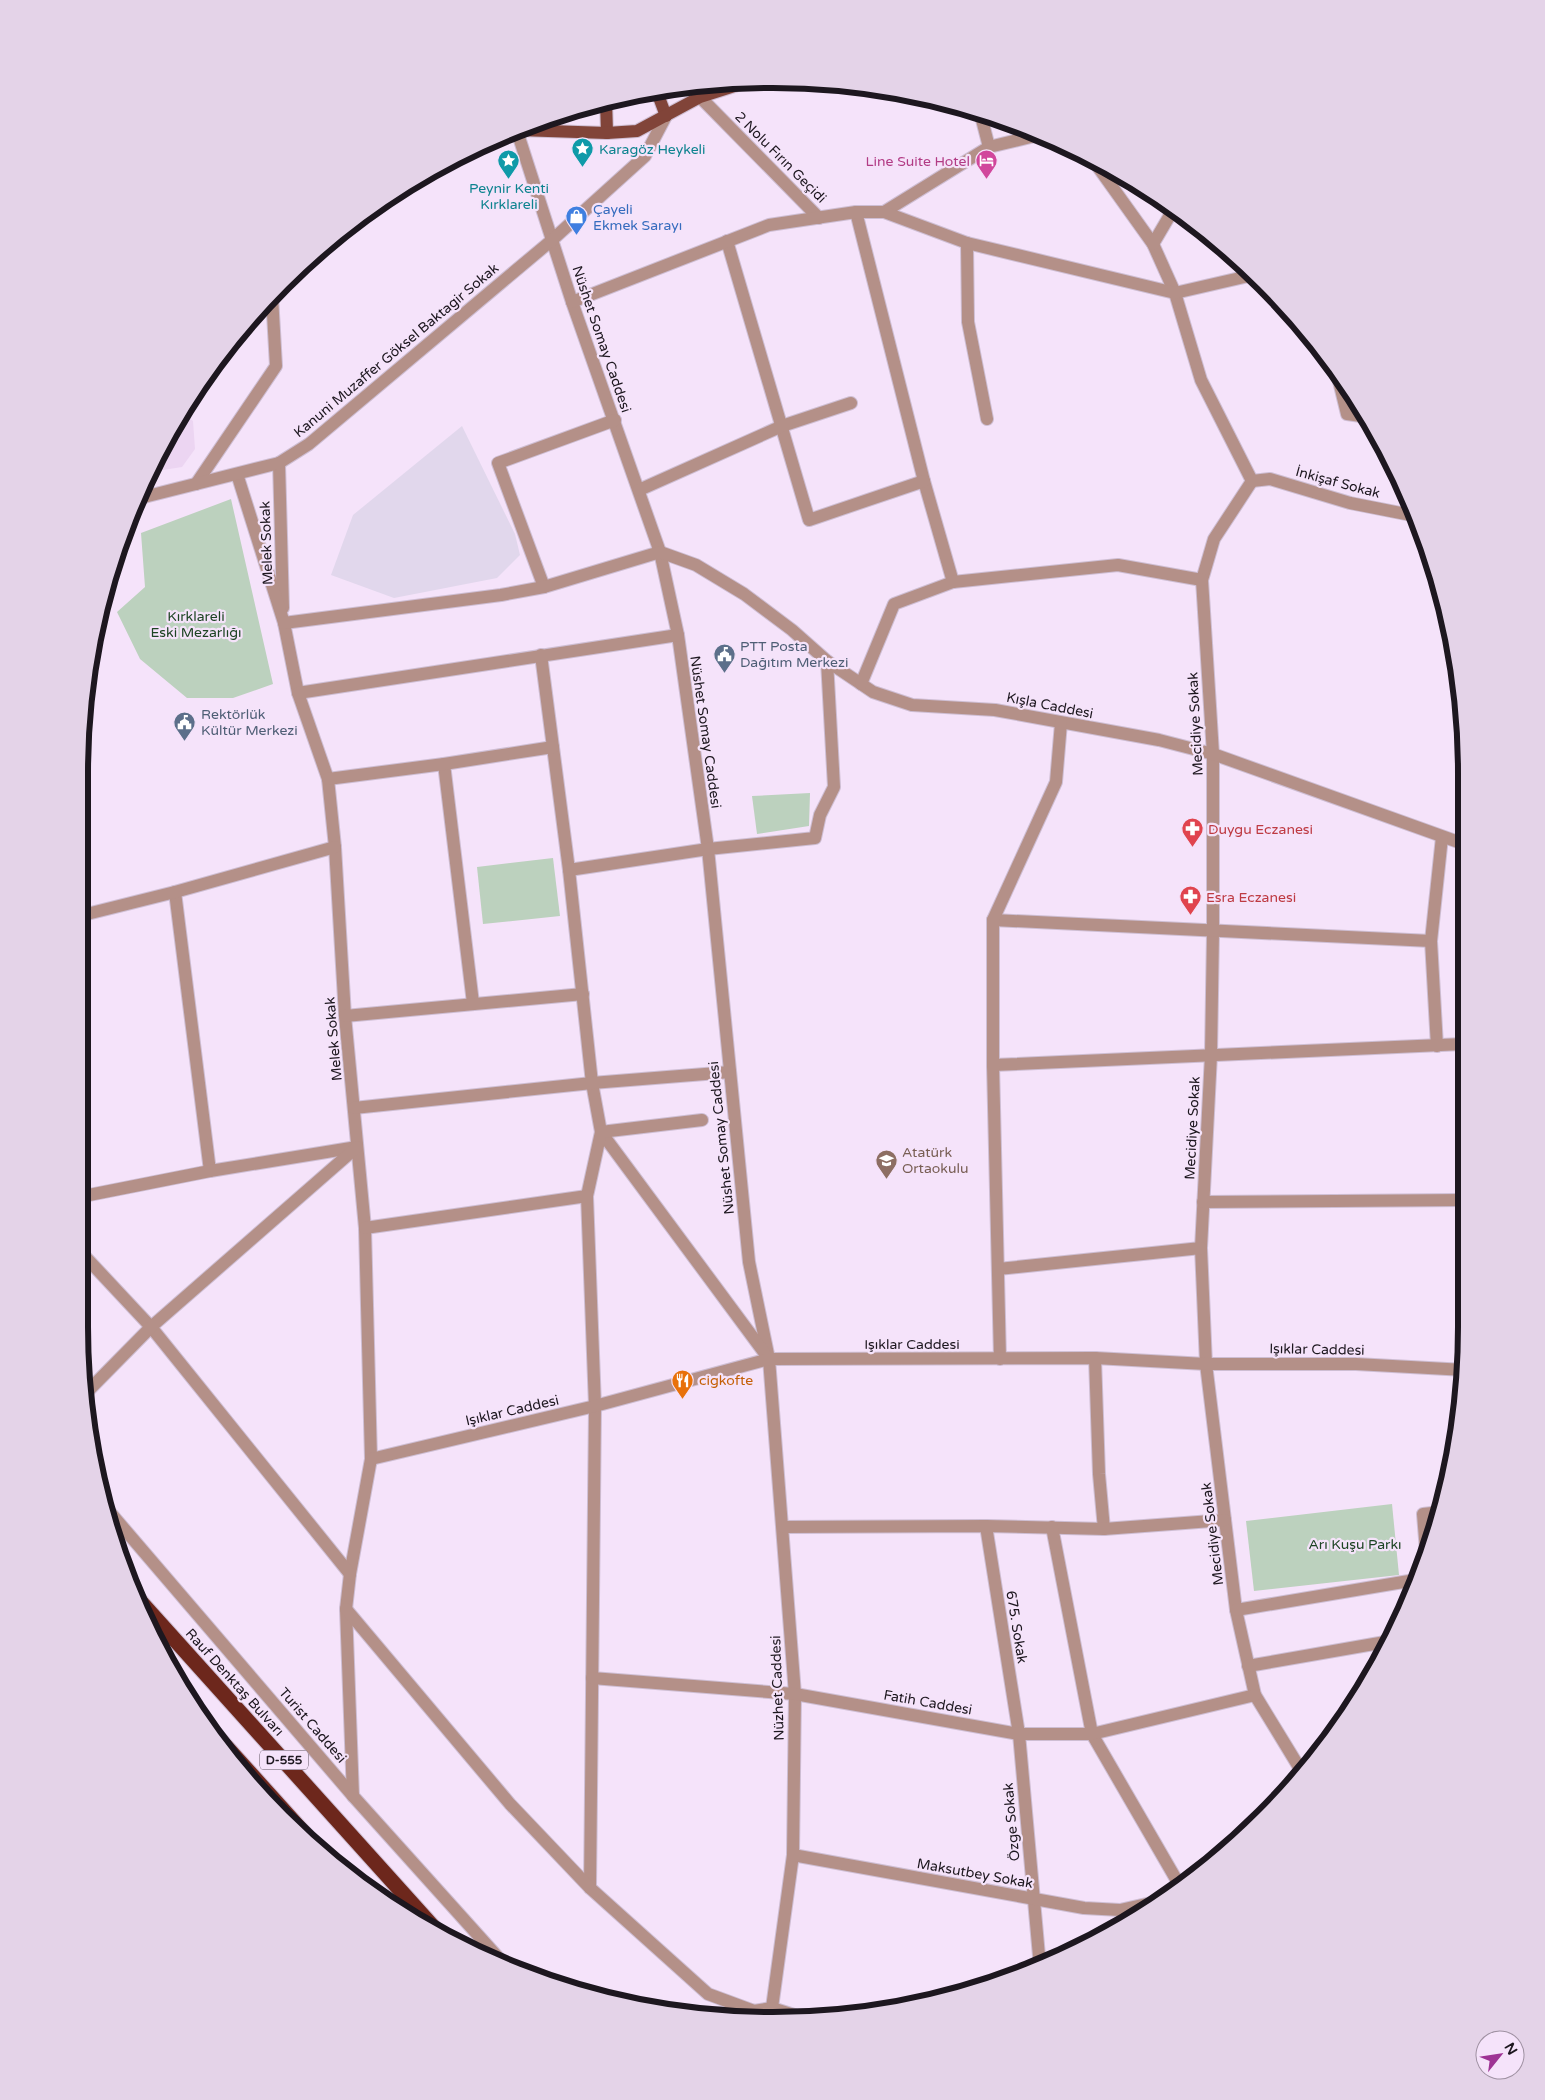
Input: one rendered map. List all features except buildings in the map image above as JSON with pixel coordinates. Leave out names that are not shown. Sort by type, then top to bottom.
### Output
[{"type":"highway","name":"Rauf Denktaş Bulvarı","points":[[150,1612],[425,1918]]},
{"type":"main road","points":[[532,131],[607,134],[637,131],[700,97],[724,89]]},
{"type":"main road","points":[[659,97],[666,116]]},
{"type":"main road","points":[[606,108],[607,134]]},
{"type":"street","name":"2 Nolu Fırın Geçidi","points":[[700,97],[819,218]]},
{"type":"street","name":"Kanuni Muzaffer Göksel Baktagir Sokak","points":[[146,496],[279,463],[309,444],[552,240],[645,156],[666,116]]},
{"type":"street","points":[[982,121],[989,147]]},
{"type":"street","name":"Nüshet Somay Caddesi","points":[[520,136],[572,302],[660,552],[678,635],[708,849],[749,1262],[769,1359]]},
{"type":"street","points":[[884,212],[989,147],[1028,138]]},
{"type":"street","points":[[1102,172],[1153,244],[1175,293],[1201,380],[1252,480]]},
{"type":"street","points":[[856,212],[924,481],[953,582]]},
{"type":"street","points":[[572,302],[769,225],[856,212],[884,212],[967,243],[1175,293],[1245,277]]},
{"type":"street","points":[[1153,244],[1170,215]]},
{"type":"street","points":[[727,241],[810,520],[924,481]]},
{"type":"street","points":[[967,243],[968,322],[987,419]]},
{"type":"street","points":[[196,484],[276,366],[272,305]]},
{"type":"street","points":[[1341,391],[1347,414],[1357,415]]},
{"type":"street","points":[[638,490],[782,426],[851,403]]},
{"type":"street","points":[[544,587],[498,462],[615,420]]},
{"type":"street","name":"Melek Sokak","points":[[279,463],[284,623]]},
{"type":"street","name":"Melek Sokak","points":[[237,474],[284,623],[298,693],[328,779],[335,847],[345,1016],[365,1228],[371,1459],[350,1574],[346,1609],[354,1796]]},
{"type":"street","name":"İnkişaf Sokak","points":[[1252,480],[1270,478],[1350,503],[1407,514]]},
{"type":"street","name":"Mecidiye Sokak","points":[[1252,480],[1214,540],[1202,580],[1213,754],[1214,932],[1201,1248],[1206,1364],[1236,1610],[1255,1694],[1299,1766]]},
{"type":"street","points":[[284,623],[491,596],[544,587],[660,552]]},
{"type":"street","name":"Kışla Caddesi","points":[[660,552],[696,565],[744,594],[792,630],[827,662],[873,692],[912,706],[995,710],[1159,740],[1213,754],[1458,842]]},
{"type":"street","points":[[861,684],[894,604],[953,582],[1118,565],[1202,580]]},
{"type":"street","points":[[298,693],[678,635]]},
{"type":"street","points":[[541,655],[569,870],[592,1083],[601,1132],[586,1196],[595,1406],[590,1888]]},
{"type":"street","points":[[569,870],[708,849],[815,838],[820,815],[834,787],[827,662]]},
{"type":"street","points":[[1000,1358],[993,1065],[993,920],[1056,782],[1061,723]]},
{"type":"street","points":[[328,779],[553,747]]},
{"type":"street","points":[[444,764],[473,1003]]},
{"type":"street","points":[[1437,1046],[1431,942],[1442,837]]},
{"type":"street","points":[[88,914],[175,892],[335,847]]},
{"type":"street","points":[[175,892],[210,1172]]},
{"type":"street","points":[[993,920],[1431,942]]},
{"type":"street","points":[[345,1016],[583,994]]},
{"type":"street","points":[[993,1065],[1458,1044]]},
{"type":"street","points":[[354,1108],[592,1083],[730,1072]]},
{"type":"street","points":[[601,1132],[702,1120]]},
{"type":"street","points":[[601,1132],[769,1359]]},
{"type":"street","points":[[88,1195],[357,1147]]},
{"type":"street","points":[[90,1388],[151,1326],[357,1147]]},
{"type":"street","points":[[365,1228],[586,1196]]},
{"type":"street","points":[[1204,1202],[1458,1200]]},
{"type":"street","points":[[998,1269],[1201,1248]]},
{"type":"street","points":[[88,1260],[151,1326],[350,1574]]},
{"type":"street","points":[[1095,1358],[1099,1474],[1104,1529]]},
{"type":"street","name":"Işıklar Caddesi","points":[[371,1459],[595,1406],[769,1359],[1095,1358],[1206,1364],[1356,1364],[1456,1370]]},
{"type":"street","name":"Nüzhet Caddesi","points":[[769,1359],[795,1694],[793,1855],[771,2011]]},
{"type":"street","points":[[1425,1536],[1423,1514],[1432,1513]]},
{"type":"street","name":"Turist Caddesi","points":[[115,1518],[354,1796],[494,1953]]},
{"type":"street","points":[[783,1527],[986,1526],[1104,1529],[1225,1520]]},
{"type":"street","name":"675. Sokak","points":[[986,1526],[1019,1734]]},
{"type":"street","points":[[1052,1528],[1092,1734],[1177,1880]]},
{"type":"street","points":[[1236,1610],[1408,1581]]},
{"type":"street","points":[[346,1609],[510,1804],[590,1888],[708,1994],[754,2010]]},
{"type":"street","points":[[1248,1666],[1381,1642]]},
{"type":"street","name":"Fatih Caddesi","points":[[592,1678],[795,1694],[1019,1734],[1092,1734],[1255,1694]]},
{"type":"street","name":"Özge Sokak","points":[[1019,1734],[1032,1899],[1039,1958]]},
{"type":"street","name":"Maksutbey Sokak","points":[[793,1855],[1084,1908],[1120,1910],[1139,1906]]},
{"type":"street","points":[[740,2011],[771,2011]]},
{"type":"shaded area","points":[[188,417],[193,421],[195,449],[182,467],[158,471]]},
{"type":"shaded area","points":[[462,426],[515,534],[520,555],[497,578],[394,598],[331,575],[353,515]]},
{"type":"green space","name":"Kırklareli Eski Mezarlığı","points":[[231,499],[273,684],[233,698],[187,698],[140,659],[117,612],[145,587],[141,533]]},
{"type":"green space","points":[[810,793],[809,826],[757,834],[752,796]]},
{"type":"green space","points":[[553,858],[560,916],[483,924],[477,867]]},
{"type":"green space","name":"Arı Kuşu Parkı","points":[[1392,1504],[1399,1575],[1254,1591],[1246,1521]]},
{"type":"place","name":"Karagöz Heykeli","points":[[583,168]]},
{"type":"place","name":"Peynir Kenti Kırklareli","points":[[509,179]]},
{"type":"place","name":"Line Suite Hotel","points":[[986,180]]},
{"type":"place","name":"Çayeli Ekmek Sarayı","points":[[577,236]]},
{"type":"place","name":"PTT Posta Dağıtım Merkezi","points":[[724,673]]},
{"type":"place","name":"Rektörlük Kültür Merkezi","points":[[185,741]]},
{"type":"place","name":"Duygu Eczanesi","points":[[1192,848]]},
{"type":"place","name":"Esra Eczanesi","points":[[1190,916]]},
{"type":"place","name":"Atatürk Ortaokulu","points":[[886,1179]]},
{"type":"place","name":"cigkofte","points":[[683,1399]]}]
